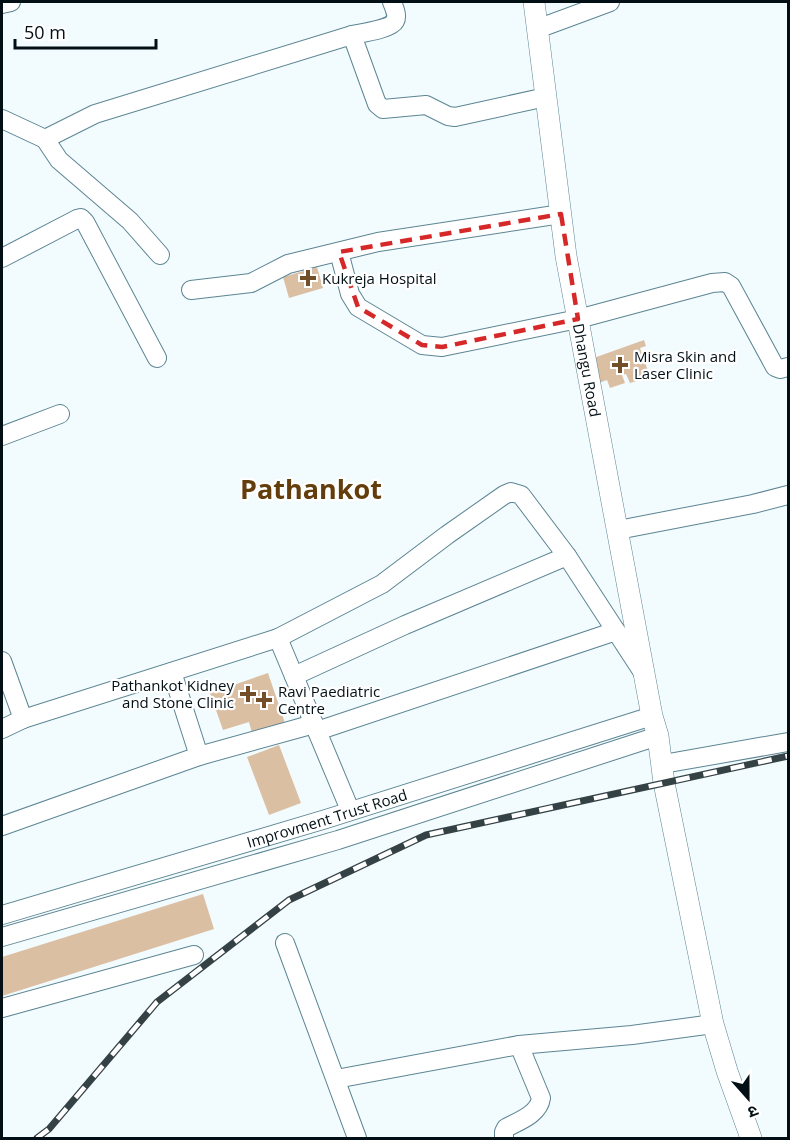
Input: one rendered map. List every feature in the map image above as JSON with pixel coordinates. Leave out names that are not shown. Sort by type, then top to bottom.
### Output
[{"type":"street","points":[[2,4],[11,2]]},
{"type":"street","points":[[45,139],[95,114],[352,35],[388,27],[395,22],[396,18],[392,2]]},
{"type":"street","name":"Dhangu Road","points":[[534,2],[561,214],[578,319],[652,716],[658,736],[664,783],[713,1024],[751,1138]]},
{"type":"street","points":[[537,28],[610,2]]},
{"type":"street","points":[[352,35],[377,104],[383,109],[426,105],[455,117],[546,97]]},
{"type":"street","points":[[2,119],[45,139],[59,160],[130,221],[160,255]]},
{"type":"street","points":[[190,290],[251,283],[288,264],[378,242],[561,214]]},
{"type":"street","points":[[2,258],[81,218],[157,358]]},
{"type":"street","points":[[339,252],[350,294],[358,307],[422,345],[442,347],[578,319],[712,283],[725,282],[731,286],[775,367],[780,369],[789,367]]},
{"type":"street","points":[[2,436],[60,414]]},
{"type":"street","points":[[2,729],[23,719],[278,638],[382,584],[447,535],[511,492],[521,495],[567,556],[645,675]]},
{"type":"street","points":[[618,530],[789,495]]},
{"type":"street","points":[[294,676],[405,625],[567,556]]},
{"type":"street","points":[[2,826],[199,756],[316,727],[616,631]]},
{"type":"street","points":[[278,638],[350,810]]},
{"type":"street","points":[[2,661],[23,719]]},
{"type":"street","points":[[172,672],[199,756]]},
{"type":"street","name":"Improvment Trust Road","points":[[2,915],[326,819],[652,716]]},
{"type":"street","points":[[2,937],[338,840],[658,736]]},
{"type":"street","points":[[663,765],[789,742]]},
{"type":"street","points":[[326,819],[338,840]]},
{"type":"street","points":[[28,907],[35,927]]},
{"type":"street","points":[[285,944],[357,1138]]},
{"type":"street","points":[[2,1008],[194,955]]},
{"type":"street","points":[[336,1079],[519,1045],[632,1035],[713,1024]]},
{"type":"street","points":[[504,1138],[506,1128],[535,1111],[541,1102],[519,1045]]},
{"type":"highlighted area","points":[[561,214],[578,319],[442,347],[422,345],[358,307],[339,252]]},
{"type":"building","points":[[317,267],[323,288],[289,298],[283,277]]},
{"type":"building","points":[[644,340],[646,346],[640,348],[648,371],[644,372],[646,378],[630,383],[626,374],[622,375],[625,383],[610,388],[607,380],[596,384],[588,360]]},
{"type":"building","points":[[268,673],[287,729],[252,733],[249,722],[223,730],[210,693]]},
{"type":"building","points":[[279,745],[301,803],[269,815],[247,757]]},
{"type":"building","points":[[203,894],[214,929],[2,996],[2,957]]},
{"type":"railway","points":[[37,1138],[49,1129],[157,1002],[289,900],[426,835],[788,756]]},
{"type":"place","name":"Kukreja Hospital","points":[[308,278]]},
{"type":"place","name":"Misra Skin and Laser Clinic","points":[[620,365]]},
{"type":"place","name":"Pathankot Kidney and Stone Clinic","points":[[248,694]]},
{"type":"place","name":"Ravi Paediatric Centre","points":[[264,700]]},
{"type":"district","name":"Pathankot","points":[[311,488]]}]
